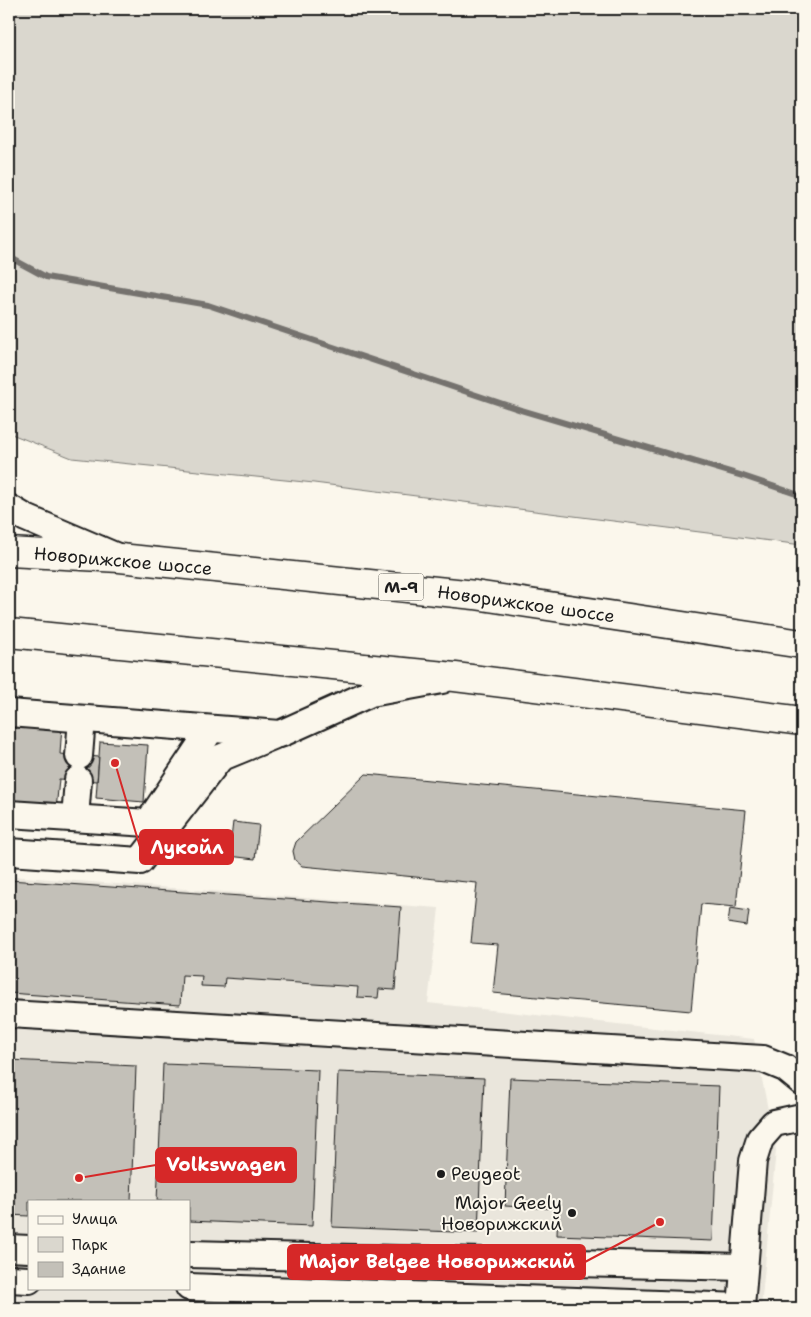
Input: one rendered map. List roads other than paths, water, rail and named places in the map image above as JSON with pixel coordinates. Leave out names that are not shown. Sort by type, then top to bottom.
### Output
[{"type":"highway","name":"Новорижское шоссе","points":[[9,552],[120,558],[474,595],[802,644]]},
{"type":"highway","points":[[9,633],[455,677],[802,721]]},
{"type":"lane","points":[[9,508],[26,518],[120,558]]},
{"type":"lane","points":[[9,852],[140,861],[220,758],[280,734],[371,693],[455,677]]},
{"type":"lane","points":[[9,713],[280,734]]},
{"type":"lane","points":[[75,818],[82,719]]},
{"type":"lane","points":[[9,814],[148,824],[211,728]]},
{"type":"lane","points":[[9,1014],[763,1059],[785,1068],[802,1082]]},
{"type":"lane","points":[[190,1287],[226,1298],[741,1308],[753,1161],[760,1139],[774,1123],[802,1117]]},
{"type":"lane","points":[[9,1248],[28,1249]]},
{"type":"lane","points":[[190,1254],[744,1267]]},
{"type":"lane","points":[[226,1298],[228,1255]]},
{"type":"lane","points":[[370,1301],[372,1258]]},
{"type":"lane","points":[[9,1279],[28,1280]]},
{"type":"waterway","points":[[9,257],[46,277],[208,305],[521,410],[743,476],[802,496]]},
{"type":"place","name":"Лукойл","points":[[115,763]]},
{"type":"place","name":"Peugeot","points":[[441,1174]]},
{"type":"place","name":"Volkswagen","points":[[79,1178]]},
{"type":"place","name":"Major Geely Новорижский","points":[[572,1213]]},
{"type":"place","name":"Major Belgee Новорижский","points":[[660,1222]]}]
